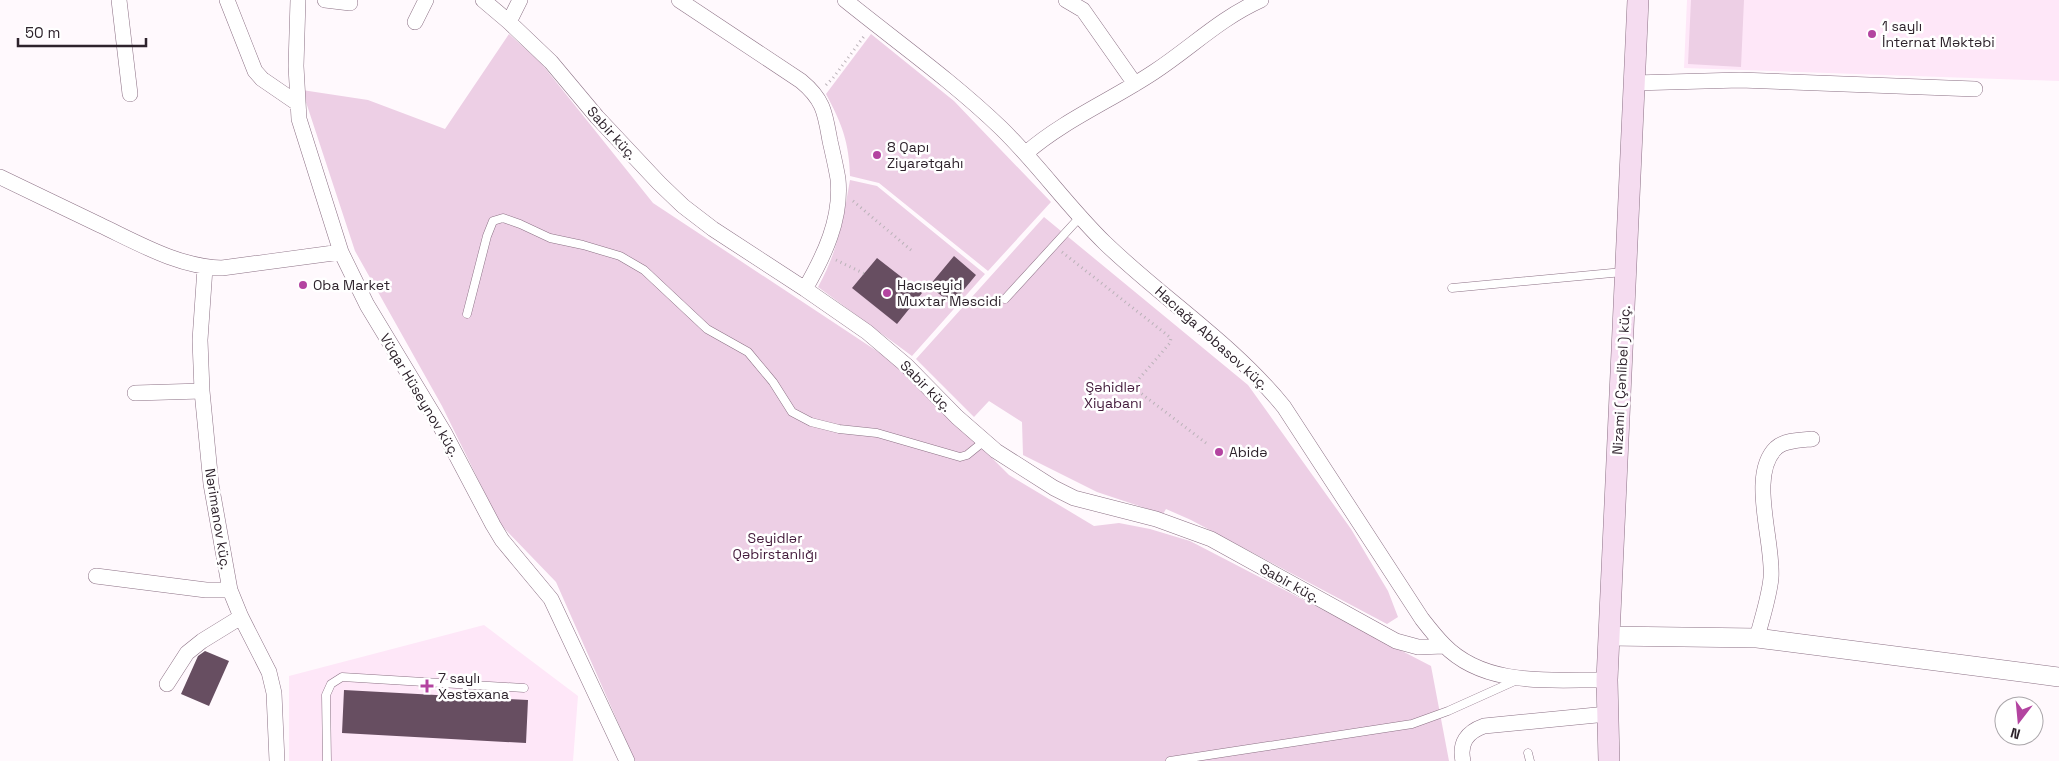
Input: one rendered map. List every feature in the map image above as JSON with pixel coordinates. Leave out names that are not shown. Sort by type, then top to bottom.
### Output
[{"type":"main road","name":"Nizami ( Çənlibel ) küç.","points":[[1609,761],[1607,680],[1638,0]]},
{"type":"street","points":[[119,0],[130,94]]},
{"type":"street","points":[[227,0],[254,71],[262,79],[297,103]]},
{"type":"street","name":"Vüqar Hüseynov küç.","points":[[298,0],[297,103],[304,139],[341,252],[367,305],[445,434],[502,540],[551,599],[627,761]]},
{"type":"street","points":[[325,0],[350,3]]},
{"type":"street","points":[[415,22],[426,0]]},
{"type":"street","name":"Sabir küç.","points":[[483,0],[551,62],[597,117],[683,206],[734,243],[867,332],[894,355],[983,442],[1054,488],[1074,498],[1156,519],[1211,539],[1396,641],[1418,647],[1444,646]]},
{"type":"street","points":[[509,22],[520,0]]},
{"type":"street","points":[[679,0],[815,92],[826,116],[838,180],[838,196],[824,255],[805,289]]},
{"type":"street","name":"Hacıağa Abbasov küç.","points":[[846,0],[972,101],[1026,153],[1105,243],[1222,343],[1268,387],[1284,407],[1422,619],[1444,646],[1462,660],[1484,672],[1519,679],[1607,680]]},
{"type":"street","points":[[1066,0],[1083,10],[1135,84]]},
{"type":"street","points":[[1026,153],[1052,132],[1156,71],[1234,5],[1261,0]]},
{"type":"street","points":[[1634,83],[1740,80],[1975,89]]},
{"type":"street","points":[[0,177],[130,240],[184,262],[205,268],[222,268],[341,252]]},
{"type":"street","name":"Nərimanov küç.","points":[[205,268],[200,340],[202,391],[211,484],[230,590],[241,617],[269,672],[274,693],[277,761]]},
{"type":"street","points":[[135,393],[202,391]]},
{"type":"street","points":[[1757,638],[1771,578],[1770,544],[1763,498],[1764,468],[1776,448],[1788,442],[1812,439]]},
{"type":"street","points":[[96,576],[206,590],[230,590]]},
{"type":"street","points":[[167,684],[187,653],[202,641],[241,617]]},
{"type":"street","points":[[1609,636],[1757,638],[2059,677]]},
{"type":"street","points":[[1463,761],[1462,744],[1474,730],[1484,726],[1607,714]]},
{"type":"lane","points":[[1005,299],[1080,216]]},
{"type":"lane","points":[[467,314],[487,236],[493,221],[503,218],[550,238],[620,256],[644,270],[707,329],[748,352],[773,382],[792,412],[811,422],[839,429],[877,433],[960,457],[967,455],[983,442]]},
{"type":"lane","points":[[1452,288],[1625,272]]},
{"type":"lane","points":[[327,761],[326,695],[331,684],[342,678],[524,688]]},
{"type":"lane","points":[[1170,761],[1412,724],[1448,711],[1519,679]]},
{"type":"path","points":[[815,92],[833,78],[873,22]]},
{"type":"path","points":[[838,196],[855,202],[910,250]]},
{"type":"path","points":[[1054,246],[1170,338],[1170,343],[1135,386],[1138,391],[1206,443]]},
{"type":"path","points":[[824,255],[864,274]]},
{"type":"shaded area","name":"1 saylı İnternat Məktəbi","points":[[1687,0],[2059,0],[2059,81],[1684,68]]},
{"type":"shaded area","name":"7 saylı Xəstəxana","points":[[484,625],[578,696],[573,761],[289,761],[289,676]]},
{"type":"green space","points":[[1691,0],[1744,0],[1741,67],[1688,64]]},
{"type":"green space","name":"Seyidlər Qəbirstanlığı","points":[[509,34],[541,63],[653,203],[901,367],[1009,475],[1094,526],[1119,523],[1150,529],[1190,541],[1431,666],[1449,761],[635,761],[556,582],[500,524],[442,406],[355,251],[302,90],[368,100],[445,129]]},
{"type":"green space","points":[[871,34],[954,101],[1051,202],[988,271],[879,183],[850,176],[844,134],[826,94]]},
{"type":"green space","points":[[850,180],[877,186],[985,274],[912,356],[818,287],[835,248]]},
{"type":"green space","name":"Şəhidlər Xiyabanı","points":[[1044,217],[1248,385],[1351,529],[1388,591],[1398,617],[1387,624],[1191,520],[1166,509],[1163,514],[1097,492],[1023,455],[1022,422],[989,401],[974,417],[916,359]]},
{"type":"building","points":[[954,256],[976,275],[952,304],[929,286]]},
{"type":"building","points":[[877,258],[922,293],[897,324],[852,288]]},
{"type":"building","points":[[205,651],[229,661],[209,706],[181,694],[198,656]]},
{"type":"building","points":[[344,690],[528,700],[526,743],[342,733]]},
{"type":"place","name":"1 saylı İnternat Məktəbi","points":[[1872,34]]},
{"type":"place","name":"8 Qapı Ziyarətgahı","points":[[877,155]]},
{"type":"place","name":"Oba Market","points":[[303,285]]},
{"type":"place","name":"Hacıseyid Muxtar Məscidi","points":[[887,293]]},
{"type":"place","name":"Abidə","points":[[1219,452]]},
{"type":"place","name":"7 saylı Xəstəxana","points":[[427,686]]}]
